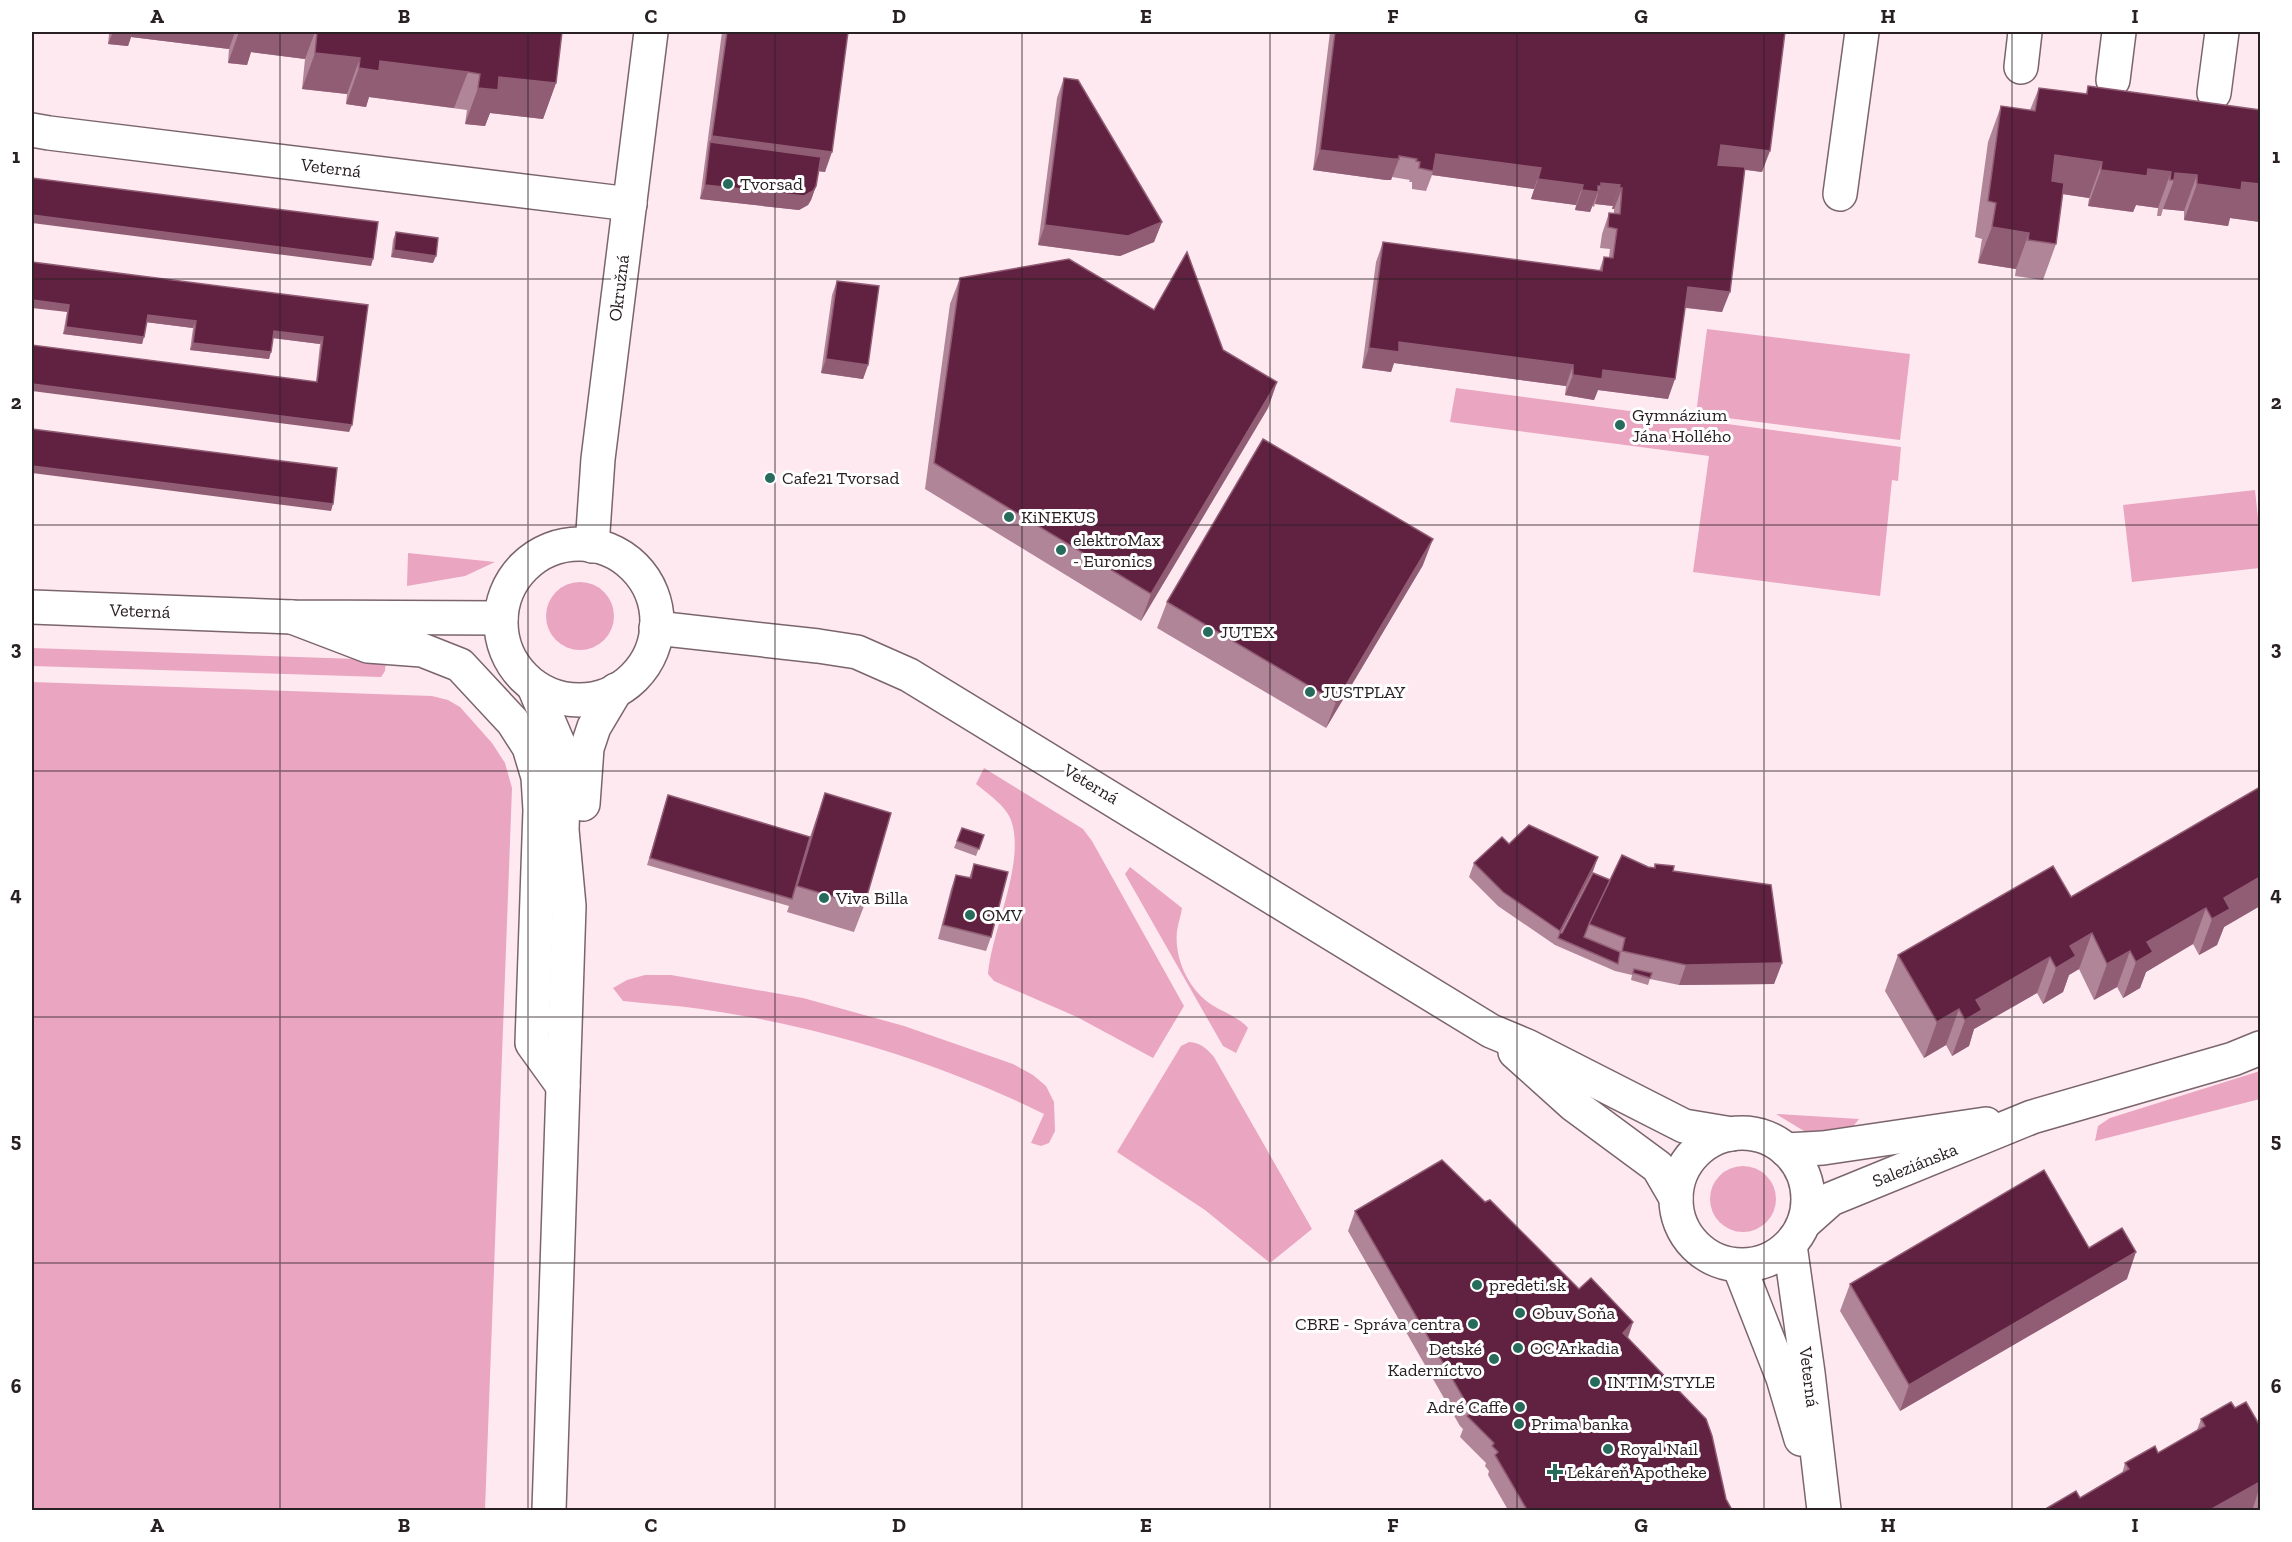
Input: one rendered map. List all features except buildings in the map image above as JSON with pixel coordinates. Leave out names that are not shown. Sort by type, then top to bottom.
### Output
[{"type":"street","name":"Okružná","points":[[592,546],[598,459],[651,32]]},
{"type":"street","points":[[1840,194],[1862,32]]},
{"type":"street","points":[[2021,67],[2025,32]]},
{"type":"street","points":[[2113,80],[2119,32]]},
{"type":"street","points":[[2214,93],[2222,32]]},
{"type":"street","name":"Veterná","points":[[32,129],[49,134],[630,204]]},
{"type":"street","points":[[563,546],[592,546],[624,559],[640,574],[651,594],[656,628],[650,653],[644,664],[636,675],[616,690],[604,696],[579,700],[556,697],[534,687],[518,671],[508,655],[502,637],[501,618],[508,590],[516,577],[537,557],[563,546]]},
{"type":"street","name":"Veterná","points":[[32,607],[292,617],[501,618]]},
{"type":"street","points":[[292,617],[368,646],[422,650],[459,665],[513,722],[529,747],[538,777],[540,810],[532,1043],[563,1086]]},
{"type":"street","name":"Veterná","points":[[656,628],[857,652],[909,675],[1491,1031],[1527,1046],[1684,1126],[1732,1134]]},
{"type":"street","points":[[534,687],[561,750],[564,767],[562,830],[569,906],[549,1510]]},
{"type":"street","points":[[569,906],[583,829],[587,748],[594,727],[616,690]]},
{"type":"street","name":"Veterná","points":[[1491,1031],[1574,1105],[1658,1167],[1676,1198]]},
{"type":"street","name":"Saleziánska","points":[[1797,1234],[1831,1199],[2032,1117],[2233,1059],[2260,1048]]},
{"type":"street","name":"Saleziánska","points":[[1786,1150],[1823,1148],[2032,1117]]},
{"type":"street","points":[[1746,1133],[1761,1136],[1786,1150],[1797,1162],[1808,1192],[1808,1208],[1797,1234],[1767,1261],[1738,1266],[1711,1257],[1699,1249],[1682,1227],[1676,1198],[1684,1169],[1693,1156],[1704,1146],[1732,1134],[1746,1133]]},
{"type":"street","name":"Veterná","points":[[1797,1234],[1808,1373],[1823,1510]]},
{"type":"street","name":"Veterná","points":[[1738,1266],[1783,1378],[1823,1510]]},
{"type":"shaded area","points":[[1707,329],[1910,354],[1900,440],[1696,414]]},
{"type":"shaded area","points":[[1456,388],[1901,447],[1898,481],[1892,480],[1880,596],[1693,572],[1709,456],[1450,422]]},
{"type":"shaded area","points":[[2255,490],[2260,536],[2260,568],[2132,582],[2123,505]]},
{"type":"shaded area","points":[[408,553],[495,562],[465,576],[407,586]]},
{"type":"shaded area","points":[[573,582],[587,582],[599,587],[609,597],[614,616],[609,635],[599,645],[587,650],[573,650],[561,645],[551,635],[546,623],[546,609],[551,597],[561,587]]},
{"type":"shaded area","points":[[32,648],[386,660],[385,671],[381,677],[32,666]]},
{"type":"shaded area","points":[[32,682],[432,696],[448,700],[460,707],[492,743],[505,763],[512,788],[485,1510],[32,1510]]},
{"type":"shaded area","points":[[984,768],[1083,829],[1092,841],[1184,1006],[1153,1058],[1077,1017],[994,981],[988,974],[1011,875],[1014,837],[1009,815],[996,800],[976,784]]},
{"type":"shaded area","points":[[1130,867],[1182,908],[1177,928],[1181,963],[1190,982],[1204,999],[1241,1021],[1248,1028],[1236,1053],[1223,1046],[1125,874]]},
{"type":"shaded area","points":[[645,975],[671,975],[803,998],[904,1026],[1013,1064],[1033,1075],[1046,1086],[1054,1102],[1055,1131],[1049,1143],[1041,1146],[1031,1143],[1044,1114],[962,1078],[877,1048],[745,1016],[623,1001],[613,988],[627,980]]},
{"type":"shaded area","points":[[1189,1042],[1203,1046],[1214,1057],[1312,1229],[1270,1263],[1205,1210],[1117,1152],[1181,1046]]},
{"type":"shaded area","points":[[2260,1071],[2260,1099],[2095,1141],[2098,1126],[2110,1118]]},
{"type":"shaded area","points":[[1776,1114],[1859,1119],[1847,1134],[1809,1134]]},
{"type":"shaded area","points":[[1736,1166],[1750,1166],[1762,1171],[1771,1180],[1776,1199],[1774,1212],[1767,1223],[1750,1232],[1736,1232],[1724,1227],[1715,1218],[1710,1206],[1710,1192],[1715,1180],[1724,1171]]},
{"type":"place","name":"Tvorsad","points":[[728,184]]},
{"type":"place","name":"Gymnázium Jána Hollého","points":[[1620,425]]},
{"type":"place","name":"Cafe21 Tvorsad","points":[[770,478]]},
{"type":"place","name":"KiNEKUS","points":[[1009,517]]},
{"type":"place","name":"elektroMax - Euronics","points":[[1061,550]]},
{"type":"place","name":"JUTEX","points":[[1208,632]]},
{"type":"place","name":"JUSTPLAY","points":[[1310,692]]},
{"type":"place","name":"Viva Billa","points":[[824,898]]},
{"type":"place","name":"OMV","points":[[970,915]]},
{"type":"place","name":"predeti.sk","points":[[1477,1285]]},
{"type":"place","name":"Obuv Soňa","points":[[1520,1313]]},
{"type":"place","name":"CBRE - Správa centra","points":[[1473,1324]]},
{"type":"place","name":"OC Arkadia","points":[[1518,1348]]},
{"type":"place","name":"Detské Kaderníctvo","points":[[1494,1359]]},
{"type":"place","name":"INTIM STYLE","points":[[1595,1382]]},
{"type":"place","name":"Adré Caffe","points":[[1520,1407]]},
{"type":"place","name":"Prima banka","points":[[1519,1424]]},
{"type":"place","name":"Royal Nail","points":[[1608,1449]]},
{"type":"place","name":"Lekáreň Apotheke","points":[[1555,1472]]}]
